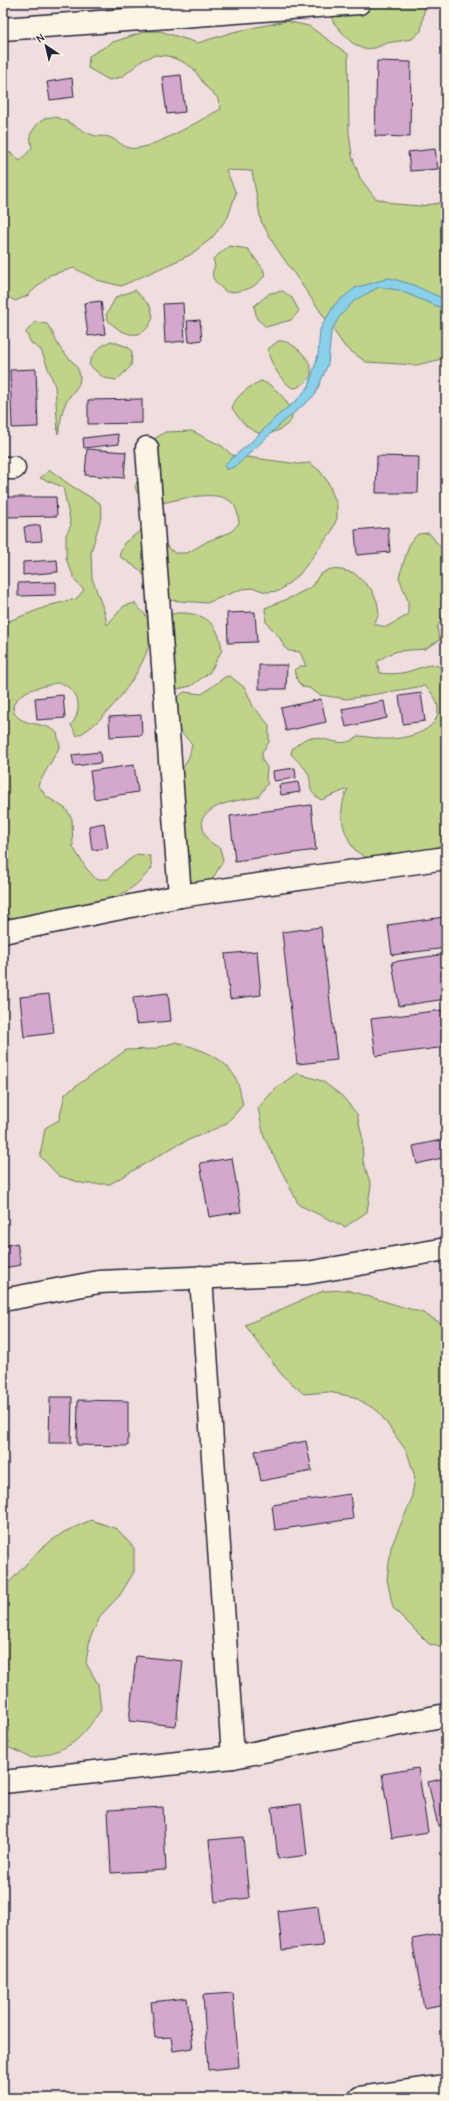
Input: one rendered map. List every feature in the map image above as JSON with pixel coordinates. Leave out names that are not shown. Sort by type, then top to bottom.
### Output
[{"type":"street","points":[[3,29],[359,3]]},
{"type":"street","points":[[147,448],[180,896]]},
{"type":"street","points":[[3,932],[180,896],[446,858]]},
{"type":"street","points":[[3,1300],[99,1282],[307,1273],[446,1249]]},
{"type":"street","points":[[202,1277],[233,1757]]},
{"type":"street","points":[[3,1782],[233,1757],[446,1715]]},
{"type":"street","points":[[360,2098],[446,2086]]},
{"type":"green space","points":[[331,3],[424,3],[425,5],[421,31],[412,39],[387,43],[375,48],[363,49],[351,42],[333,22]]},
{"type":"green space","points":[[286,21],[309,26],[348,54],[349,132],[352,156],[360,178],[375,198],[396,204],[420,206],[446,202],[446,358],[417,365],[366,362],[345,347],[275,246],[261,221],[252,171],[226,170],[236,193],[228,217],[212,238],[190,255],[121,286],[97,280],[74,268],[50,275],[27,296],[15,301],[3,294],[3,151],[11,153],[20,161],[32,148],[30,135],[38,124],[45,118],[53,117],[61,119],[96,136],[109,137],[129,148],[138,148],[175,134],[221,109],[217,97],[207,88],[193,68],[181,61],[168,56],[155,55],[143,60],[122,77],[109,80],[88,68],[89,56],[113,42],[147,31],[160,31],[198,43],[233,32]]},
{"type":"green space","points":[[229,246],[248,249],[263,269],[265,275],[253,287],[238,291],[226,292],[214,280],[212,274],[215,266],[213,259]]},
{"type":"green space","points":[[135,290],[150,306],[153,316],[148,327],[144,331],[130,334],[118,329],[109,322],[106,315],[116,297]]},
{"type":"green space","points":[[283,291],[292,298],[299,311],[291,320],[266,327],[257,319],[254,306],[270,293]]},
{"type":"green space","points":[[35,322],[47,324],[57,343],[79,372],[79,384],[64,407],[58,434],[55,386],[41,350],[31,343],[26,332]]},
{"type":"green space","points":[[111,341],[128,347],[132,352],[131,366],[117,380],[104,378],[89,365],[97,350]]},
{"type":"green space","points":[[278,341],[284,341],[293,345],[304,355],[309,363],[311,368],[310,376],[308,380],[297,388],[291,387],[281,378],[270,359],[268,349]]},
{"type":"green space","points":[[261,381],[272,386],[280,394],[289,406],[292,414],[291,421],[288,424],[274,432],[267,434],[253,431],[247,427],[232,408],[236,399],[252,386]]},
{"type":"green space","points":[[192,431],[222,446],[232,455],[298,464],[310,463],[320,471],[328,482],[337,505],[337,518],[332,531],[299,575],[279,591],[266,592],[254,588],[242,589],[207,603],[167,600],[156,592],[140,570],[119,556],[124,543],[144,528],[175,553],[187,553],[208,541],[231,532],[239,523],[236,508],[230,501],[223,497],[191,497],[150,506],[140,499],[135,487],[154,439],[165,432]]},
{"type":"green space","points":[[50,470],[70,485],[100,503],[102,514],[91,552],[92,578],[105,614],[107,625],[124,606],[135,603],[150,622],[150,639],[146,654],[127,688],[102,718],[89,729],[77,736],[71,725],[77,714],[78,703],[73,692],[63,684],[58,683],[26,692],[19,697],[13,706],[14,713],[18,718],[24,721],[46,726],[57,733],[60,746],[38,785],[46,796],[66,809],[72,819],[73,847],[86,868],[96,879],[108,879],[116,870],[137,854],[150,856],[152,868],[133,887],[117,896],[86,908],[3,929],[3,619],[6,622],[51,605],[76,599],[84,590],[76,582],[66,559],[66,535],[71,525],[63,487],[40,478]]},
{"type":"green space","points":[[429,533],[446,554],[446,610],[437,628],[440,640],[425,649],[398,651],[387,655],[377,662],[380,673],[388,674],[401,673],[432,664],[446,669],[446,844],[400,858],[376,860],[365,857],[355,850],[350,843],[343,826],[342,810],[348,789],[321,800],[311,790],[308,773],[291,754],[292,749],[308,738],[334,742],[346,742],[357,736],[387,739],[414,735],[428,728],[437,717],[438,706],[434,696],[424,686],[347,699],[320,695],[309,688],[303,687],[298,682],[294,670],[300,666],[306,666],[300,652],[289,651],[284,647],[280,638],[266,622],[265,608],[292,597],[313,586],[319,575],[330,569],[342,570],[354,573],[371,589],[377,601],[379,614],[374,624],[386,627],[408,615],[408,601],[399,577],[410,542],[418,534]]},
{"type":"green space","points":[[177,613],[195,614],[208,621],[217,632],[222,650],[210,672],[191,686],[178,689],[153,681],[150,676],[169,615]]},
{"type":"green space","points":[[230,676],[245,688],[253,706],[269,725],[269,742],[262,752],[262,760],[267,767],[266,781],[268,783],[258,797],[220,805],[207,813],[202,819],[206,837],[211,843],[220,848],[223,861],[210,883],[191,889],[185,850],[186,830],[166,783],[184,767],[192,744],[178,729],[174,700],[184,692],[202,694],[225,677]]},
{"type":"green space","points":[[176,1042],[203,1051],[226,1065],[237,1081],[243,1105],[226,1124],[177,1145],[110,1184],[85,1184],[59,1176],[40,1156],[45,1128],[59,1120],[65,1094],[126,1050],[153,1049]]},
{"type":"green space","points":[[297,1073],[322,1081],[342,1096],[357,1114],[362,1136],[363,1161],[371,1185],[367,1212],[345,1227],[299,1205],[264,1137],[258,1108],[276,1088]]},
{"type":"green space","points":[[347,1290],[423,1313],[446,1326],[446,1649],[429,1644],[393,1608],[387,1579],[391,1547],[411,1501],[415,1477],[407,1452],[378,1411],[354,1397],[328,1392],[304,1394],[282,1375],[245,1325],[323,1291]]},
{"type":"green space","points":[[91,1520],[117,1529],[134,1548],[134,1572],[120,1595],[101,1615],[90,1638],[86,1663],[98,1684],[101,1710],[86,1730],[72,1743],[56,1751],[32,1758],[3,1745],[3,1589],[41,1548],[64,1532]]},
{"type":"water","points":[[389,278],[411,284],[437,296],[446,298],[446,310],[398,290],[379,287],[355,300],[339,317],[331,332],[328,364],[315,395],[236,466],[226,470],[225,464],[250,443],[276,417],[297,400],[309,386],[318,355],[320,329],[335,304],[355,288]]},
{"type":"building","points":[[377,61],[411,62],[410,137],[375,136]]},
{"type":"building","points":[[181,75],[185,112],[167,114],[162,77]]},
{"type":"building","points":[[72,78],[74,97],[50,100],[47,82]]},
{"type":"building","points":[[435,149],[438,169],[410,171],[408,152]]},
{"type":"building","points":[[101,301],[105,334],[88,336],[84,303]]},
{"type":"building","points":[[183,303],[185,341],[165,343],[163,304]]},
{"type":"building","points":[[200,320],[202,340],[189,342],[187,321]]},
{"type":"building","points":[[36,369],[38,427],[12,428],[10,370]]},
{"type":"building","points":[[142,399],[142,423],[88,424],[88,400]]},
{"type":"building","points":[[118,434],[119,444],[84,448],[83,438]]},
{"type":"building","points":[[87,449],[126,452],[124,478],[85,475]]},
{"type":"building","points":[[377,456],[419,457],[418,493],[376,493]]},
{"type":"building","points":[[6,497],[56,497],[57,516],[7,517]]},
{"type":"building","points":[[40,525],[42,541],[26,542],[24,527]]},
{"type":"building","points":[[388,527],[390,552],[357,555],[355,530]]},
{"type":"building","points":[[57,560],[58,572],[23,575],[23,562]]},
{"type":"building","points":[[56,582],[56,595],[18,596],[18,583]]},
{"type":"building","points":[[255,612],[257,642],[228,643],[227,613]]},
{"type":"building","points":[[259,665],[287,665],[286,689],[259,689]]},
{"type":"building","points":[[421,693],[425,721],[403,724],[399,696]]},
{"type":"building","points":[[63,695],[65,718],[37,720],[35,698]]},
{"type":"building","points":[[321,699],[326,722],[286,731],[281,708]]},
{"type":"building","points":[[384,701],[387,718],[346,727],[342,709]]},
{"type":"building","points":[[141,715],[142,735],[110,737],[109,717]]},
{"type":"building","points":[[100,752],[101,763],[74,766],[72,755]]},
{"type":"building","points":[[134,765],[138,792],[94,799],[90,771]]},
{"type":"building","points":[[295,768],[296,778],[274,781],[273,771]]},
{"type":"building","points":[[298,782],[300,792],[281,795],[279,785]]},
{"type":"building","points":[[311,805],[316,850],[235,861],[230,816]]},
{"type":"building","points":[[104,823],[108,848],[92,850],[89,826]]},
{"type":"building","points":[[444,917],[446,948],[392,955],[388,925]]},
{"type":"building","points":[[321,927],[337,1060],[297,1064],[282,932]]},
{"type":"building","points":[[257,951],[261,995],[230,999],[225,954]]},
{"type":"building","points":[[446,954],[446,999],[399,1006],[392,962]]},
{"type":"building","points":[[168,993],[171,1021],[136,1024],[133,997]]},
{"type":"building","points":[[49,994],[54,1033],[24,1037],[20,997]]},
{"type":"building","points":[[443,1010],[446,1047],[376,1056],[371,1019]]},
{"type":"building","points":[[446,1139],[446,1157],[417,1164],[413,1146]]},
{"type":"building","points":[[232,1158],[241,1212],[209,1217],[200,1163]]},
{"type":"building","points":[[17,1243],[21,1265],[3,1268],[3,1246]]},
{"type":"building","points":[[50,1397],[72,1397],[71,1443],[49,1443]]},
{"type":"building","points":[[78,1400],[128,1401],[128,1446],[77,1445]]},
{"type":"building","points":[[306,1441],[312,1471],[261,1481],[255,1451]]},
{"type":"building","points":[[350,1494],[353,1519],[275,1530],[272,1505]]},
{"type":"building","points":[[136,1656],[183,1661],[176,1726],[129,1721]]},
{"type":"building","points":[[418,1768],[428,1832],[392,1838],[382,1774]]},
{"type":"building","points":[[446,1778],[446,1825],[438,1826],[428,1782]]},
{"type":"building","points":[[301,1804],[307,1855],[278,1859],[272,1808]]},
{"type":"building","points":[[163,1807],[166,1870],[111,1873],[108,1810]]},
{"type":"building","points":[[243,1837],[249,1898],[215,1902],[209,1840]]},
{"type":"building","points":[[318,1906],[323,1946],[282,1950],[278,1911]]},
{"type":"building","points":[[446,1933],[446,2004],[424,2008],[412,1939]]},
{"type":"building","points":[[233,1993],[239,2067],[208,2070],[203,1995]]},
{"type":"building","points":[[187,1998],[193,2048],[173,2051],[171,2037],[155,2038],[151,2002]]}]
